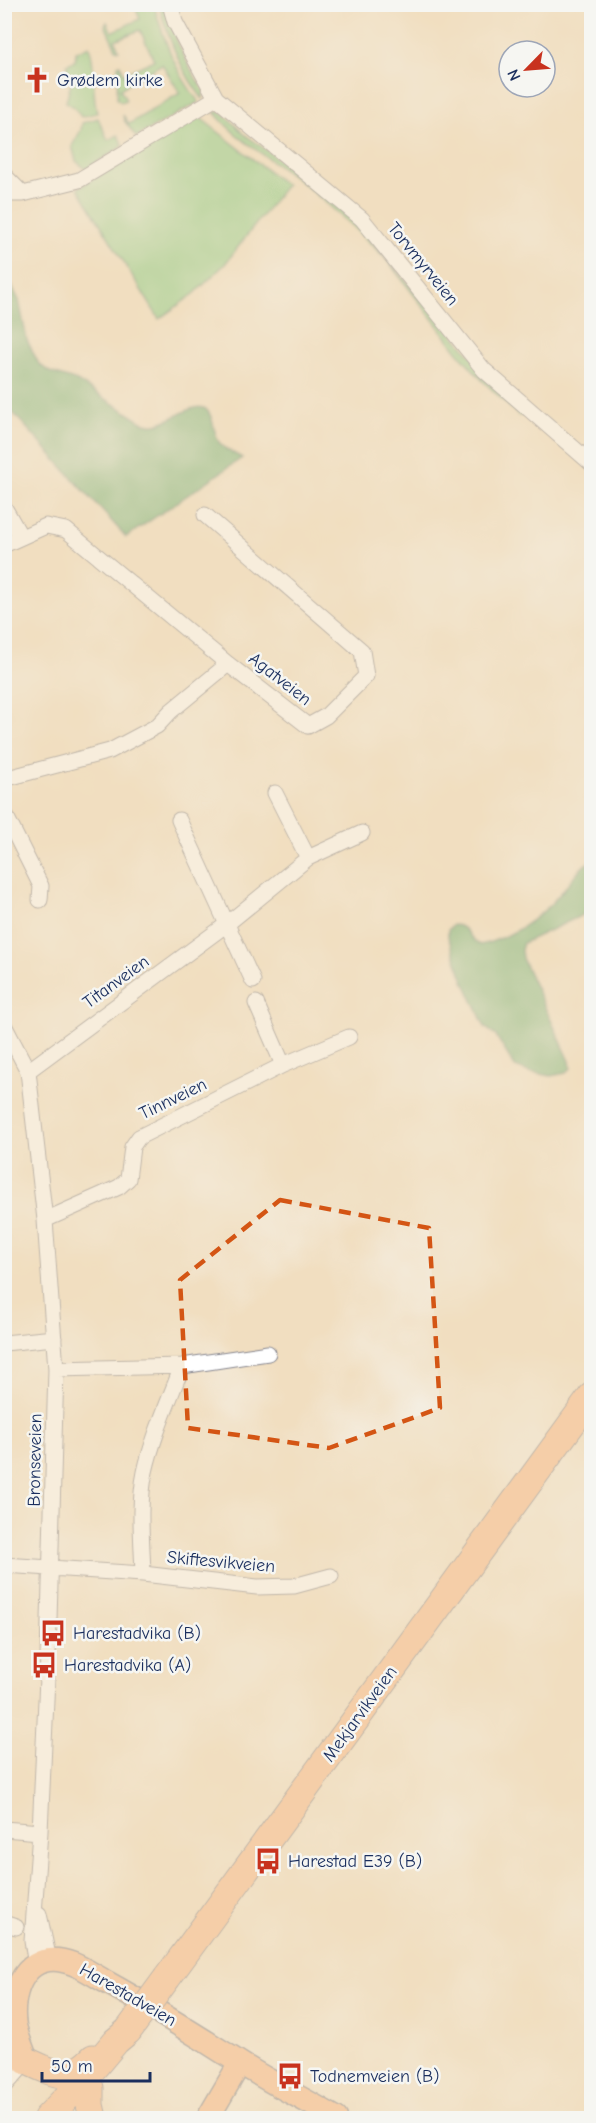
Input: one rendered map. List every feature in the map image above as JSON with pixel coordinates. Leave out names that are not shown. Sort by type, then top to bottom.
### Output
[{"type":"highway","name":"Mekjarvikveien","points":[[47,2118],[81,2084],[122,2036],[166,1978],[586,1405]]},
{"type":"highway","name":"Mekjarvikveien","points":[[63,2118],[108,2065],[122,2036]]},
{"type":"highway","points":[[27,2061],[53,2073],[74,2073],[122,2036]]},
{"type":"highway","points":[[27,2061],[47,2103],[47,2118]]},
{"type":"highway","points":[[90,2088],[93,2118]]},
{"type":"main road","name":"Harestadveien","points":[[42,1962],[65,1961],[77,1966],[336,2118]]},
{"type":"main road","points":[[27,2061],[15,2025],[14,2003],[23,1976],[42,1962]]},
{"type":"main road","points":[[208,2118],[240,2063]]},
{"type":"street","name":"Torvmyrveien","points":[[170,4],[175,22],[216,98],[362,219],[484,370],[591,464]]},
{"type":"street","points":[[4,194],[23,194],[78,180],[216,98]]},
{"type":"street","points":[[4,175],[23,194]]},
{"type":"street","points":[[4,507],[21,537]]},
{"type":"street","name":"Agatveien","points":[[4,545],[46,526],[66,530],[228,664],[308,726],[326,716],[366,676],[362,651],[205,515]]},
{"type":"street","points":[[4,779],[110,751],[157,726],[171,711],[228,664]]},
{"type":"street","points":[[275,794],[308,858]]},
{"type":"street","points":[[4,812],[41,886],[40,900]]},
{"type":"street","points":[[179,820],[253,981]]},
{"type":"street","name":"Titanveien","points":[[28,1071],[227,924],[308,858],[362,833]]},
{"type":"street","points":[[256,1003],[283,1065]]},
{"type":"street","name":"Bronseveien","points":[[4,1025],[28,1071],[45,1220],[56,1369],[51,1567],[36,1902],[42,1962]]},
{"type":"street","name":"Tinnveien","points":[[45,1220],[119,1187],[128,1179],[132,1147],[139,1137],[283,1065],[349,1037]]},
{"type":"street","points":[[4,1343],[54,1338]]},
{"type":"street","points":[[56,1369],[182,1366],[268,1353]]},
{"type":"street","name":"Skiftesvikveien","points":[[143,1574],[141,1510],[145,1473],[154,1440],[182,1366]]},
{"type":"street","name":"Skiftesvikveien","points":[[4,1565],[143,1574],[275,1587],[294,1586],[331,1576]]},
{"type":"street","points":[[4,1829],[40,1832]]},
{"type":"street","points":[[4,2086],[27,2061]]},
{"type":"highlighted area","points":[[280,1200],[429,1228],[440,1408],[329,1448],[188,1428],[180,1280]]},
{"type":"green space","points":[[134,5],[154,5],[172,56],[199,102],[136,137],[123,115],[129,124],[180,93],[162,64],[120,89],[126,100],[121,102],[117,99],[118,65],[120,64],[124,74],[154,60],[140,30],[115,40],[119,50],[116,49],[105,25],[107,22],[112,32],[140,19]]},
{"type":"green space","points":[[159,5],[165,5],[181,50],[204,91],[203,99],[188,78],[176,54]]},
{"type":"green space","points":[[89,46],[93,63],[97,113],[81,117],[74,107],[66,102],[73,76],[67,75],[67,64],[75,61],[76,52]]},
{"type":"green space","points":[[214,112],[222,112],[244,134],[309,181],[348,214],[523,415],[519,416],[481,379],[376,249],[320,198],[243,140]]},
{"type":"green space","points":[[198,116],[286,185],[225,264],[194,294],[159,319],[78,188]]},
{"type":"green space","points":[[98,118],[108,140],[118,135],[123,146],[86,169],[76,161],[72,146],[81,130],[82,123]]},
{"type":"green space","points":[[7,277],[19,300],[27,340],[39,364],[50,372],[77,381],[142,422],[161,423],[193,408],[204,408],[210,414],[221,445],[242,458],[126,537],[5,404],[4,288]]},
{"type":"green space","points":[[591,861],[591,911],[523,943],[522,958],[570,1061],[571,1068],[566,1073],[551,1076],[529,1072],[515,1067],[496,1036],[485,1027],[464,981],[448,937],[448,930],[453,925],[462,927],[480,945],[502,938],[533,920]]},
{"type":"place","name":"Grødem kirke","points":[[37,80]]},
{"type":"place","name":"Harestadvika (B)","points":[[53,1633]]},
{"type":"place","name":"Harestadvika (A)","points":[[44,1665]]},
{"type":"place","name":"Harestad E39 (B)","points":[[268,1861]]},
{"type":"place","name":"Todnemveien (B)","points":[[290,2076]]}]
